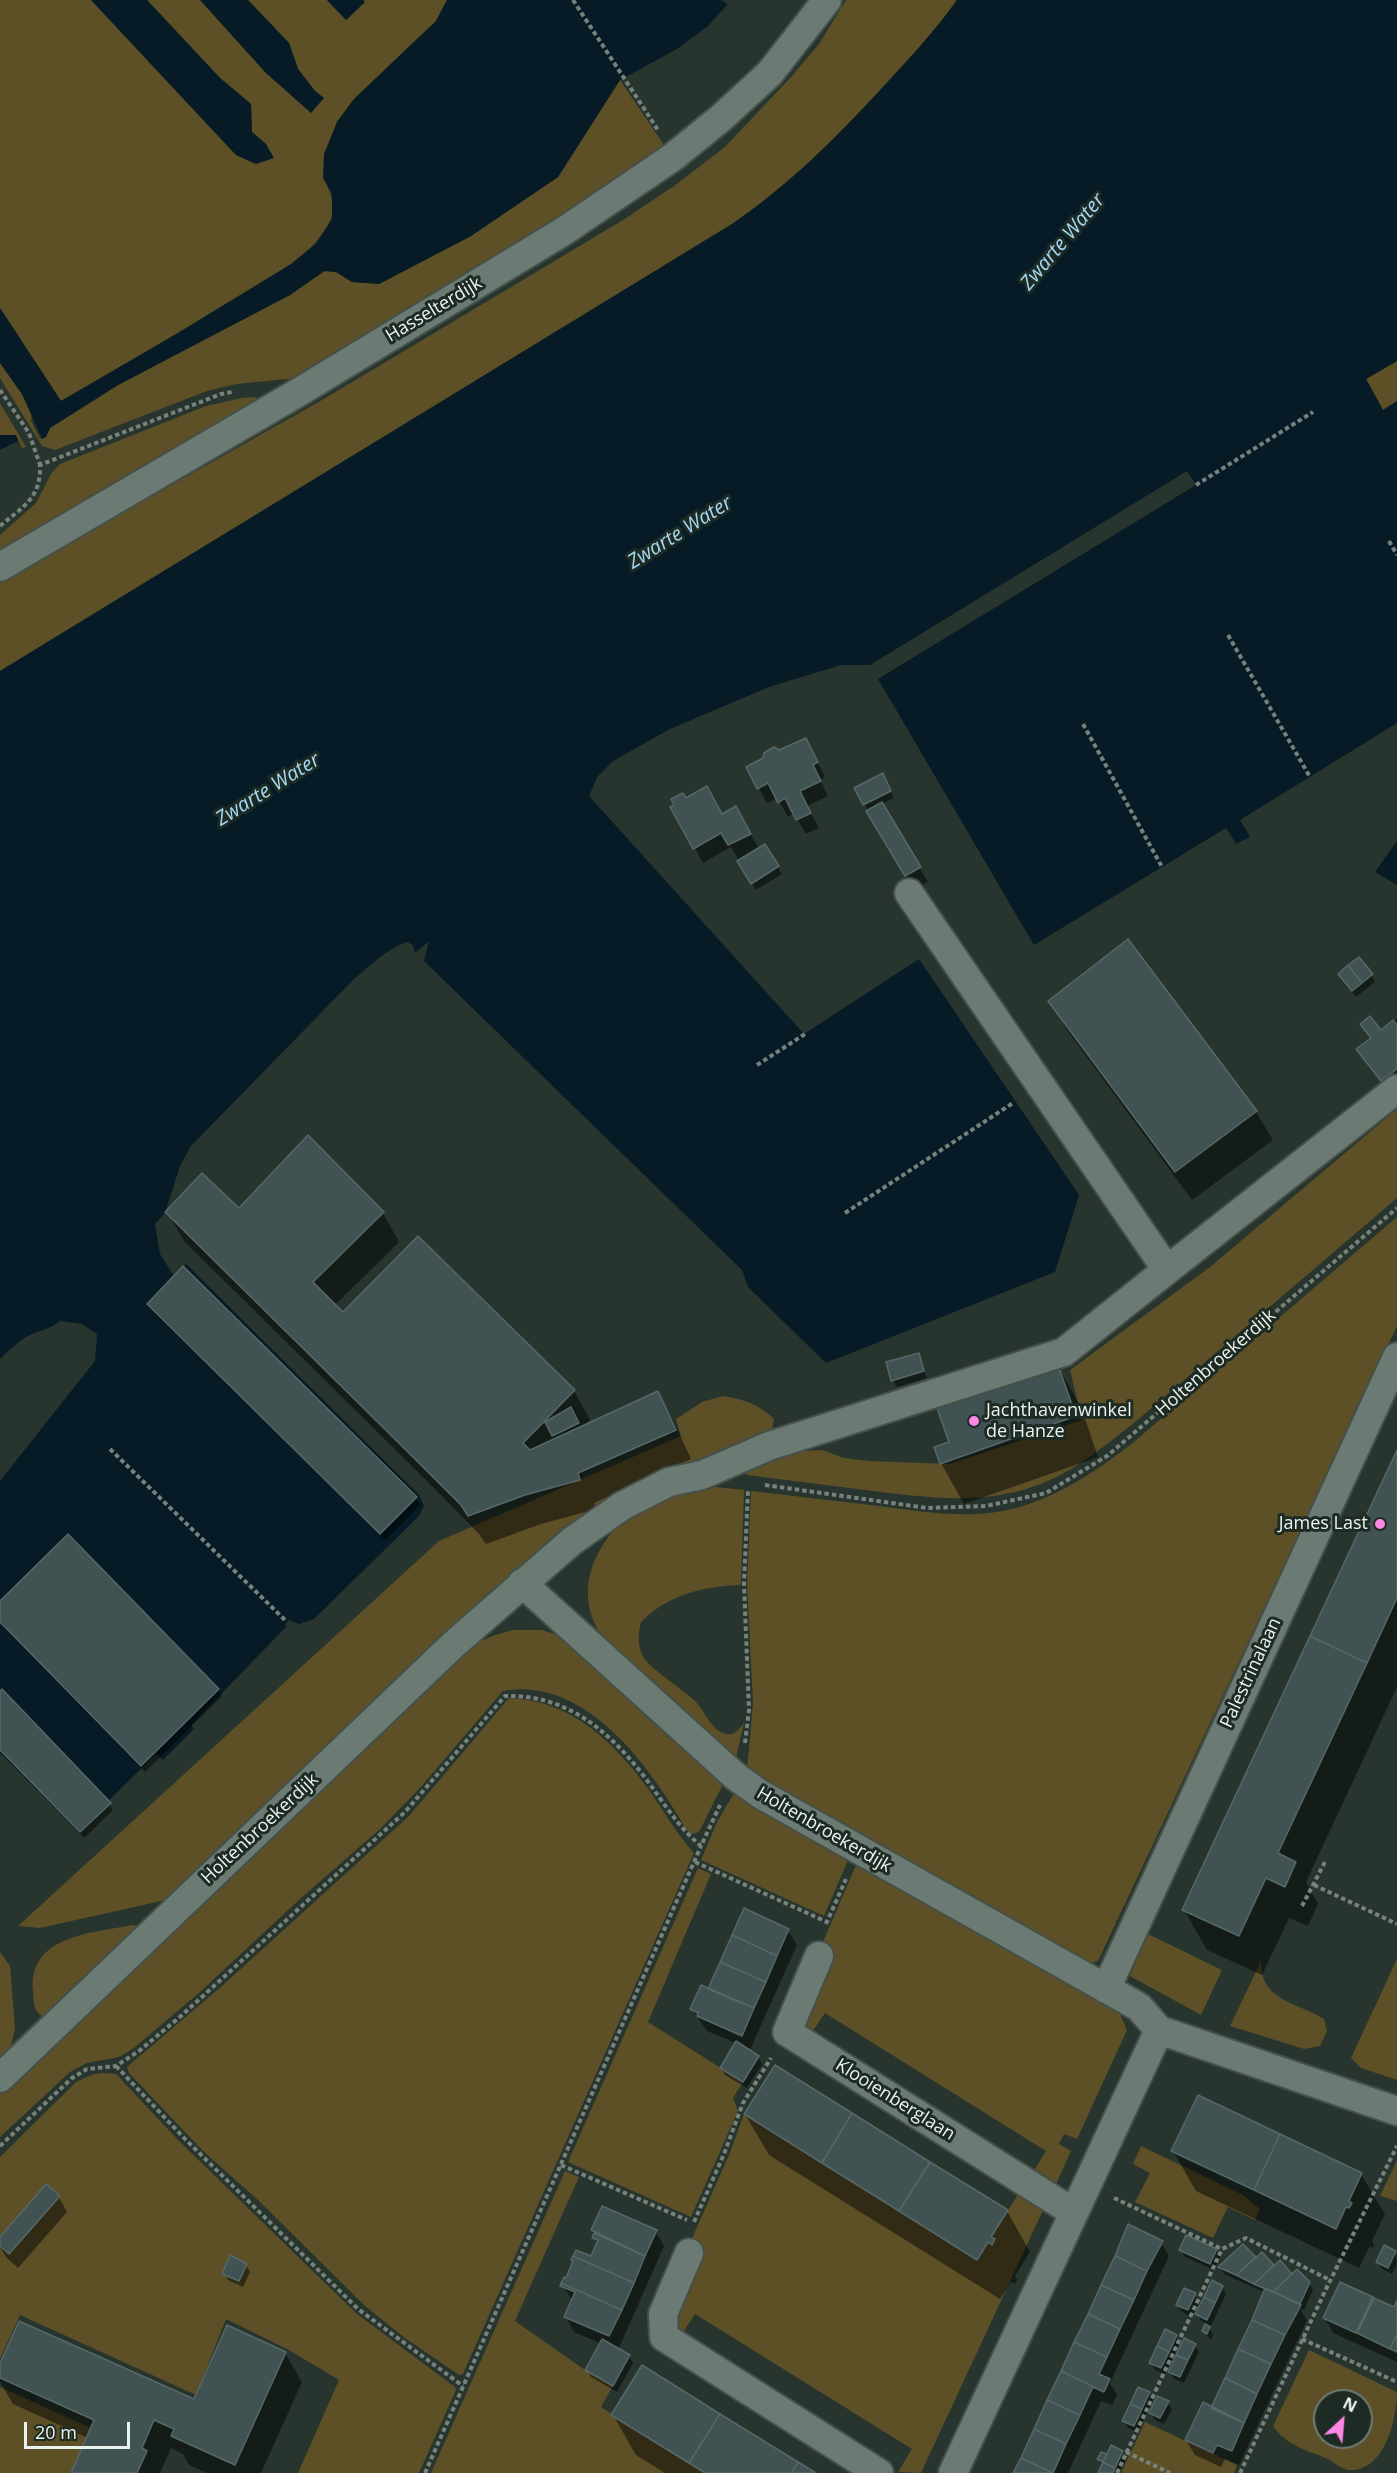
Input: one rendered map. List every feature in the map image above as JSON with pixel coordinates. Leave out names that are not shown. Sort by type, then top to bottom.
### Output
[{"type":"street","name":"Hasselterdijk","points":[[0,567],[294,395],[564,231],[673,158],[770,73],[827,0]]},
{"type":"street","points":[[909,893],[1167,1270]]},
{"type":"street","name":"Holtenbroekerdijk","points":[[0,2078],[454,1644],[522,1582],[572,1541],[622,1506],[669,1482],[702,1475],[769,1446],[1064,1352],[1397,1089]]},
{"type":"street","name":"Palestrinalaan","points":[[1106,1989],[1397,1357]]},
{"type":"street","name":"Holtenbroekerdijk","points":[[522,1582],[735,1776],[760,1794],[1139,2007],[1159,2030]]},
{"type":"street","points":[[787,2032],[819,1956]]},
{"type":"street","points":[[952,2473],[1159,2030],[1397,2111]]},
{"type":"street","name":"Klooienberglaan","points":[[787,2032],[1073,2212]]},
{"type":"street","points":[[689,2253],[663,2314],[664,2337],[879,2473]]},
{"type":"path","points":[[573,0],[660,133]]},
{"type":"path","points":[[0,390],[29,433],[40,465],[40,482],[35,496],[0,526]]},
{"type":"path","points":[[40,465],[221,393],[240,392]]},
{"type":"path","points":[[1196,485],[1312,412]]},
{"type":"path","points":[[1389,541],[1397,555]]},
{"type":"path","points":[[1228,635],[1310,777]]},
{"type":"path","points":[[1083,724],[1162,867]]},
{"type":"path","points":[[756,1065],[804,1034]]},
{"type":"path","points":[[845,1213],[1016,1101]]},
{"type":"path","name":"Holtenbroekerdijk","points":[[759,1484],[927,1508],[986,1506],[1046,1493],[1107,1456],[1397,1208]]},
{"type":"path","points":[[110,1449],[287,1622]]},
{"type":"path","points":[[425,2473],[714,1816],[735,1776],[743,1753],[749,1710],[744,1584],[748,1483],[702,1475]]},
{"type":"path","points":[[0,2146],[72,2078],[87,2069],[116,2066],[139,2051],[180,2016],[380,1837],[405,1812],[506,1696],[525,1695],[545,1698],[575,1713],[605,1734],[642,1774],[682,1830],[701,1846]]},
{"type":"path","points":[[819,1956],[818,1943],[858,1851]]},
{"type":"path","points":[[1302,1906],[1326,1860]]},
{"type":"path","points":[[695,1862],[827,1922]]},
{"type":"path","points":[[1314,1885],[1397,1924]]},
{"type":"path","points":[[561,2165],[693,2223],[724,2154],[743,2103],[787,2032]]},
{"type":"path","points":[[116,2066],[185,2139],[358,2309],[463,2386]]},
{"type":"path","points":[[1240,2473],[1330,2280],[1397,2146]]},
{"type":"path","points":[[1086,2185],[1222,2249]]},
{"type":"path","points":[[1117,2473],[1222,2249],[1246,2238],[1330,2280]]},
{"type":"path","points":[[1302,2339],[1397,2382]]},
{"type":"path","points":[[1126,2452],[1170,2473]]},
{"type":"shaded area","points":[[0,0],[91,0],[236,155],[256,164],[266,144],[252,132],[251,104],[220,78],[147,0],[200,0],[266,73],[281,86],[323,98],[298,69],[289,43],[248,0],[327,0],[346,20],[365,2],[363,0],[447,0],[436,21],[354,99],[337,122],[323,178],[332,199],[332,216],[311,247],[270,278],[61,401],[0,308]]},
{"type":"shaded area","points":[[846,0],[957,0],[911,56],[829,143],[773,193],[732,224],[0,671],[0,582],[322,400],[623,220],[674,186],[725,147],[792,76],[819,44]]},
{"type":"shaded area","points":[[620,80],[668,151],[298,378],[236,384],[207,391],[55,450],[42,446],[0,378],[0,363],[22,394],[32,414],[31,421],[40,439],[46,437],[50,428],[118,385],[290,295],[325,271],[336,272],[352,282],[379,284],[471,236],[558,177]]},
{"type":"shaded area","points":[[1397,361],[1397,401],[1383,410],[1366,379]]},
{"type":"shaded area","points":[[255,397],[257,404],[0,559],[0,535],[36,503],[51,474],[60,464],[206,406]]},
{"type":"shaded area","points":[[0,403],[26,447],[22,448],[16,435],[0,435]]},
{"type":"shaded area","points":[[1397,1109],[1397,1198],[1134,1423],[1087,1459],[1062,1474],[1049,1481],[1014,1492],[972,1498],[951,1498],[908,1495],[747,1475],[742,1469],[770,1453],[822,1450],[844,1458],[869,1461],[950,1464],[1082,1420],[1070,1370],[1210,1267]]},
{"type":"shaded area","points":[[1397,1217],[1397,1326],[1098,1961],[1087,1964],[747,1771],[753,1703],[747,1584],[751,1491],[965,1514],[999,1512],[1033,1503],[1093,1472],[1135,1441]]},
{"type":"shaded area","points":[[723,1396],[744,1401],[763,1410],[774,1419],[772,1429],[763,1436],[655,1479],[166,1900],[40,1928],[18,1926],[439,1541],[681,1436],[676,1419],[702,1402]]},
{"type":"shaded area","points":[[706,1486],[744,1490],[741,1585],[700,1590],[662,1605],[641,1622],[639,1645],[647,1662],[694,1700],[720,1732],[732,1734],[744,1723],[735,1762],[604,1639],[596,1626],[588,1600],[590,1574],[595,1561],[601,1548],[622,1519],[646,1507]]},
{"type":"shaded area","points":[[513,1630],[542,1630],[561,1636],[724,1782],[699,1832],[692,1834],[686,1829],[654,1779],[634,1754],[612,1731],[588,1712],[562,1698],[533,1690],[503,1691],[419,1789],[380,1829],[301,1898],[200,1992],[134,2048],[119,2057],[87,2063],[70,2072],[0,2137],[0,2089],[459,1650]]},
{"type":"shaded area","points":[[509,1698],[552,1706],[571,1715],[606,1740],[635,1772],[694,1853],[463,2374],[459,2375],[405,2338],[365,2306],[258,2200],[204,2152],[129,2073],[127,2067],[222,1986],[409,1816]]},
{"type":"shaded area","points":[[741,1793],[849,1858],[824,1916],[701,1860],[717,1822],[733,1795]]},
{"type":"shaded area","points":[[857,1863],[1119,2012],[1127,2030],[1077,2139],[1064,2134],[1059,2144],[1071,2151],[1054,2188],[1032,2174],[1046,2151],[825,2013],[810,2035],[804,2017],[834,1950],[822,1944]]},
{"type":"shaded area","points":[[698,1868],[711,1874],[648,2022],[743,2082],[733,2098],[738,2111],[691,2217],[568,2162]]},
{"type":"shaded area","points":[[133,1925],[139,1926],[45,2018],[38,2013],[33,1991],[34,1972],[41,1958],[66,1940]]},
{"type":"shaded area","points":[[1148,1934],[1222,1970],[1201,2015],[1130,1976]]},
{"type":"shaded area","points":[[0,1952],[10,1966],[15,2028],[10,2051],[0,2065]]},
{"type":"shaded area","points":[[1397,1959],[1397,2080],[1361,2068],[1351,2058]]},
{"type":"shaded area","points":[[1261,1961],[1262,1974],[1273,1992],[1282,1999],[1324,2019],[1327,2031],[1320,2046],[1304,2049],[1230,2026]]},
{"type":"shaded area","points":[[94,2074],[116,2074],[178,2140],[357,2314],[455,2387],[456,2390],[419,2473],[298,2473],[339,2380],[289,2350],[226,2319],[196,2395],[20,2315],[0,2359],[0,2157],[76,2082]]},
{"type":"shaded area","points":[[744,2114],[976,2260],[988,2242],[992,2244],[995,2239],[991,2237],[1019,2193],[1044,2208],[921,2473],[898,2472],[912,2449],[695,2314],[680,2337],[672,2316],[689,2245],[729,2155]]},
{"type":"shaded area","points":[[1141,2146],[1243,2195],[1260,2209],[1255,2220],[1228,2207],[1213,2238],[1135,2202],[1150,2173],[1133,2164]]},
{"type":"shaded area","points":[[1397,2160],[1397,2201],[1380,2196]]},
{"type":"shaded area","points":[[565,2171],[579,2177],[515,2321],[585,2370],[613,2386],[601,2407],[705,2473],[431,2473]]},
{"type":"shaded area","points":[[1309,2350],[1397,2392],[1395,2416],[1386,2442],[1371,2463],[1361,2469],[1348,2470],[1340,2467],[1328,2459],[1298,2447],[1278,2433],[1273,2426]]},
{"type":"shaded area","points":[[0,2387],[93,2429],[73,2473],[0,2473]]},
{"type":"shaded area","points":[[1145,2422],[1237,2465],[1234,2473],[1121,2473]]},
{"type":"water","points":[[91,0],[147,0],[220,78],[251,104],[252,132],[266,144],[274,158],[256,164],[236,155]]},
{"type":"water","points":[[200,0],[248,0],[289,43],[298,69],[315,91],[324,98],[311,113],[266,73]]},
{"type":"water","points":[[327,0],[363,0],[365,2],[346,20]]},
{"type":"water","points":[[447,0],[721,0],[728,4],[708,26],[677,49],[620,80],[558,177],[471,236],[379,284],[352,282],[336,272],[324,271],[290,295],[118,385],[50,428],[46,437],[42,439],[22,394],[0,363],[0,308],[61,401],[291,264],[316,244],[332,219],[332,193],[323,178],[324,154],[337,122],[354,99],[436,21]]},
{"type":"water","name":"Zwarte Water","points":[[957,0],[1397,0],[1397,361],[1366,379],[1383,410],[1397,401],[1397,723],[1240,820],[1250,837],[1236,844],[1226,828],[1034,945],[878,679],[1196,485],[1187,471],[870,665],[841,665],[769,687],[670,729],[613,761],[597,777],[589,796],[804,1034],[919,959],[1079,1195],[1055,1272],[826,1363],[748,1287],[742,1270],[424,961],[429,941],[415,953],[413,945],[407,942],[393,948],[354,979],[191,1146],[180,1166],[165,1213],[155,1224],[160,1254],[174,1276],[186,1264],[419,1495],[424,1506],[419,1516],[314,1619],[299,1624],[289,1620],[285,1624],[287,1626],[191,1725],[194,1729],[163,1760],[156,1754],[78,1831],[0,1753],[0,1481],[95,1361],[97,1334],[82,1324],[60,1321],[26,1337],[0,1359],[0,671],[732,224],[773,193],[829,143],[911,56]]},
{"type":"water","points":[[0,435],[16,435],[18,441],[0,450]]},
{"type":"water","points":[[1397,841],[1397,885],[1375,872]]},
{"type":"building","points":[[806,738],[818,762],[813,765],[821,781],[800,791],[811,813],[796,820],[785,798],[778,803],[768,783],[757,789],[746,767],[763,758],[764,753],[774,747],[779,750]]},
{"type":"building","points":[[883,773],[891,791],[863,805],[854,788]]},
{"type":"building","points":[[707,786],[722,814],[736,806],[751,834],[728,845],[721,833],[693,849],[670,807],[674,805],[671,799],[683,793],[686,798]]},
{"type":"building","points":[[882,802],[921,867],[905,876],[866,811]]},
{"type":"building","points":[[765,844],[779,866],[751,884],[737,861]]},
{"type":"building","points":[[1128,939],[1257,1111],[1175,1172],[1048,1001]]},
{"type":"building","points":[[1359,957],[1373,974],[1362,983],[1348,965]]},
{"type":"building","points":[[1348,965],[1362,983],[1352,991],[1338,974]]},
{"type":"building","points":[[1370,1016],[1381,1030],[1393,1020],[1397,1025],[1397,1069],[1381,1081],[1356,1049],[1371,1038],[1360,1024]]},
{"type":"building","points":[[308,1135],[384,1212],[313,1282],[343,1312],[418,1236],[575,1390],[523,1443],[530,1450],[658,1391],[676,1430],[578,1473],[580,1480],[525,1495],[468,1516],[461,1505],[165,1212],[202,1173],[239,1208]]},
{"type":"building","points":[[183,1266],[417,1497],[380,1534],[147,1304]]},
{"type":"building","points":[[919,1353],[924,1371],[891,1381],[886,1362]]},
{"type":"building","points":[[1058,1365],[1076,1416],[940,1464],[934,1447],[949,1442],[937,1408]]},
{"type":"building","points":[[571,1407],[579,1423],[552,1436],[545,1422]]},
{"type":"building","name":"James Last","points":[[1397,1450],[1397,1598],[1367,1663],[1310,1636]]},
{"type":"building","points":[[68,1534],[219,1689],[141,1766],[0,1622],[0,1601]]},
{"type":"building","points":[[1310,1636],[1367,1663],[1278,1853],[1296,1862],[1285,1887],[1266,1878],[1239,1936],[1182,1910]]},
{"type":"building","points":[[2,1689],[111,1803],[80,1832],[0,1750],[0,1691]]},
{"type":"building","points":[[744,1908],[789,1929],[777,1956],[732,1935]]},
{"type":"building","points":[[732,1935],[777,1956],[766,1982],[720,1962]]},
{"type":"building","points":[[720,1962],[766,1982],[754,2008],[708,1989]]},
{"type":"building","points":[[701,1985],[754,2008],[742,2036],[697,2016],[698,2013],[690,2009]]},
{"type":"building","points":[[736,2041],[759,2056],[743,2082],[720,2068]]},
{"type":"building","points":[[775,2065],[852,2113],[822,2163],[744,2114]]},
{"type":"building","points":[[1198,2095],[1280,2134],[1254,2190],[1171,2151]]},
{"type":"building","points":[[852,2113],[930,2162],[899,2211],[822,2163]]},
{"type":"building","points":[[1280,2134],[1362,2173],[1349,2201],[1352,2203],[1349,2208],[1346,2207],[1336,2229],[1254,2190]]},
{"type":"building","points":[[930,2162],[1008,2210],[991,2237],[995,2239],[992,2245],[988,2242],[977,2260],[899,2211]]},
{"type":"building","points":[[46,2184],[60,2196],[9,2254],[0,2246],[0,2237]]},
{"type":"building","points":[[602,2206],[657,2230],[645,2256],[591,2230]]},
{"type":"building","points":[[1128,2224],[1163,2241],[1147,2271],[1115,2256]]},
{"type":"building","points":[[594,2233],[645,2256],[634,2283],[573,2256],[576,2250],[591,2256],[598,2240],[592,2238]]},
{"type":"building","points":[[1186,2235],[1217,2249],[1210,2264],[1179,2250]]},
{"type":"building","points":[[1243,2244],[1256,2257],[1236,2275],[1218,2267]]},
{"type":"building","points":[[1384,2245],[1396,2251],[1388,2268],[1376,2262]]},
{"type":"building","points":[[1262,2252],[1274,2265],[1254,2284],[1236,2275]]},
{"type":"building","points":[[230,2255],[247,2264],[239,2281],[222,2274]]},
{"type":"building","points":[[573,2256],[634,2283],[622,2310],[561,2283],[564,2277],[566,2278]]},
{"type":"building","points":[[1115,2256],[1147,2271],[1134,2300],[1101,2285]]},
{"type":"building","points":[[1280,2260],[1292,2274],[1273,2292],[1254,2284]]},
{"type":"building","points":[[1297,2269],[1310,2282],[1300,2304],[1273,2292]]},
{"type":"building","points":[[1212,2280],[1223,2286],[1215,2303],[1204,2297]]},
{"type":"building","points":[[1340,2282],[1373,2297],[1356,2333],[1323,2318]]},
{"type":"building","points":[[561,2283],[622,2310],[609,2336],[564,2317],[575,2292],[560,2286]]},
{"type":"building","points":[[1101,2285],[1134,2300],[1120,2329],[1088,2314]]},
{"type":"building","points":[[1184,2288],[1196,2293],[1188,2310],[1176,2305]]},
{"type":"building","points":[[1265,2288],[1301,2305],[1285,2335],[1252,2320]]},
{"type":"building","points":[[1204,2297],[1215,2303],[1207,2320],[1195,2314]]},
{"type":"building","points":[[1374,2298],[1394,2307],[1397,2300],[1397,2334],[1390,2349],[1357,2333]]},
{"type":"building","points":[[1088,2314],[1120,2329],[1107,2357],[1074,2342]]},
{"type":"building","points":[[1252,2320],[1285,2335],[1271,2364],[1238,2349]]},
{"type":"building","points":[[19,2321],[194,2399],[227,2325],[286,2352],[235,2465],[171,2436],[174,2429],[154,2420],[142,2448],[147,2451],[137,2473],[71,2473],[94,2420],[0,2378],[0,2363]]},
{"type":"building","points":[[1205,2324],[1210,2327],[1207,2334],[1202,2331]]},
{"type":"building","points":[[1165,2329],[1177,2335],[1169,2352],[1157,2346]]},
{"type":"building","points":[[1397,2334],[1397,2352],[1390,2349]]},
{"type":"building","points":[[1184,2338],[1196,2344],[1188,2360],[1176,2355]]},
{"type":"building","points":[[602,2339],[630,2355],[613,2386],[585,2370]]},
{"type":"building","points":[[1074,2342],[1107,2357],[1099,2374],[1110,2379],[1104,2392],[1061,2371]]},
{"type":"building","points":[[1157,2346],[1169,2352],[1161,2368],[1149,2363]]},
{"type":"building","points":[[1238,2349],[1271,2364],[1257,2394],[1225,2378]]},
{"type":"building","points":[[1176,2355],[1188,2360],[1180,2377],[1168,2372]]},
{"type":"building","points":[[642,2365],[720,2414],[689,2463],[611,2415]]},
{"type":"building","points":[[1061,2371],[1104,2392],[1093,2387],[1080,2415],[1047,2400]]},
{"type":"building","points":[[1225,2378],[1257,2394],[1244,2423],[1211,2408]]},
{"type":"building","points":[[1138,2387],[1150,2392],[1142,2409],[1130,2404]]},
{"type":"building","points":[[1157,2396],[1169,2401],[1160,2418],[1149,2413]]},
{"type":"building","points":[[1047,2400],[1080,2415],[1066,2444],[1034,2429]]},
{"type":"building","points":[[1203,2402],[1244,2423],[1232,2451],[1217,2445],[1213,2453],[1185,2440]]},
{"type":"building","points":[[1130,2404],[1142,2409],[1134,2426],[1122,2421]]},
{"type":"building","points":[[720,2414],[798,2462],[791,2473],[705,2473],[689,2463]]},
{"type":"building","points":[[1034,2429],[1066,2444],[1053,2473],[1021,2458]]},
{"type":"building","points":[[1111,2445],[1123,2451],[1115,2468],[1103,2462]]},
{"type":"building","points":[[1101,2452],[1107,2454],[1103,2462],[1097,2459]]},
{"type":"building","points":[[1021,2458],[1053,2473],[1013,2473]]},
{"type":"building","points":[[798,2462],[816,2473],[791,2473]]},
{"type":"building","points":[[1103,2462],[1115,2468],[1113,2473],[1098,2473]]},
{"type":"place","name":"Jachthavenwinkel de Hanze","points":[[974,1421]]},
{"type":"place","name":"James Last","points":[[1380,1524]]}]
